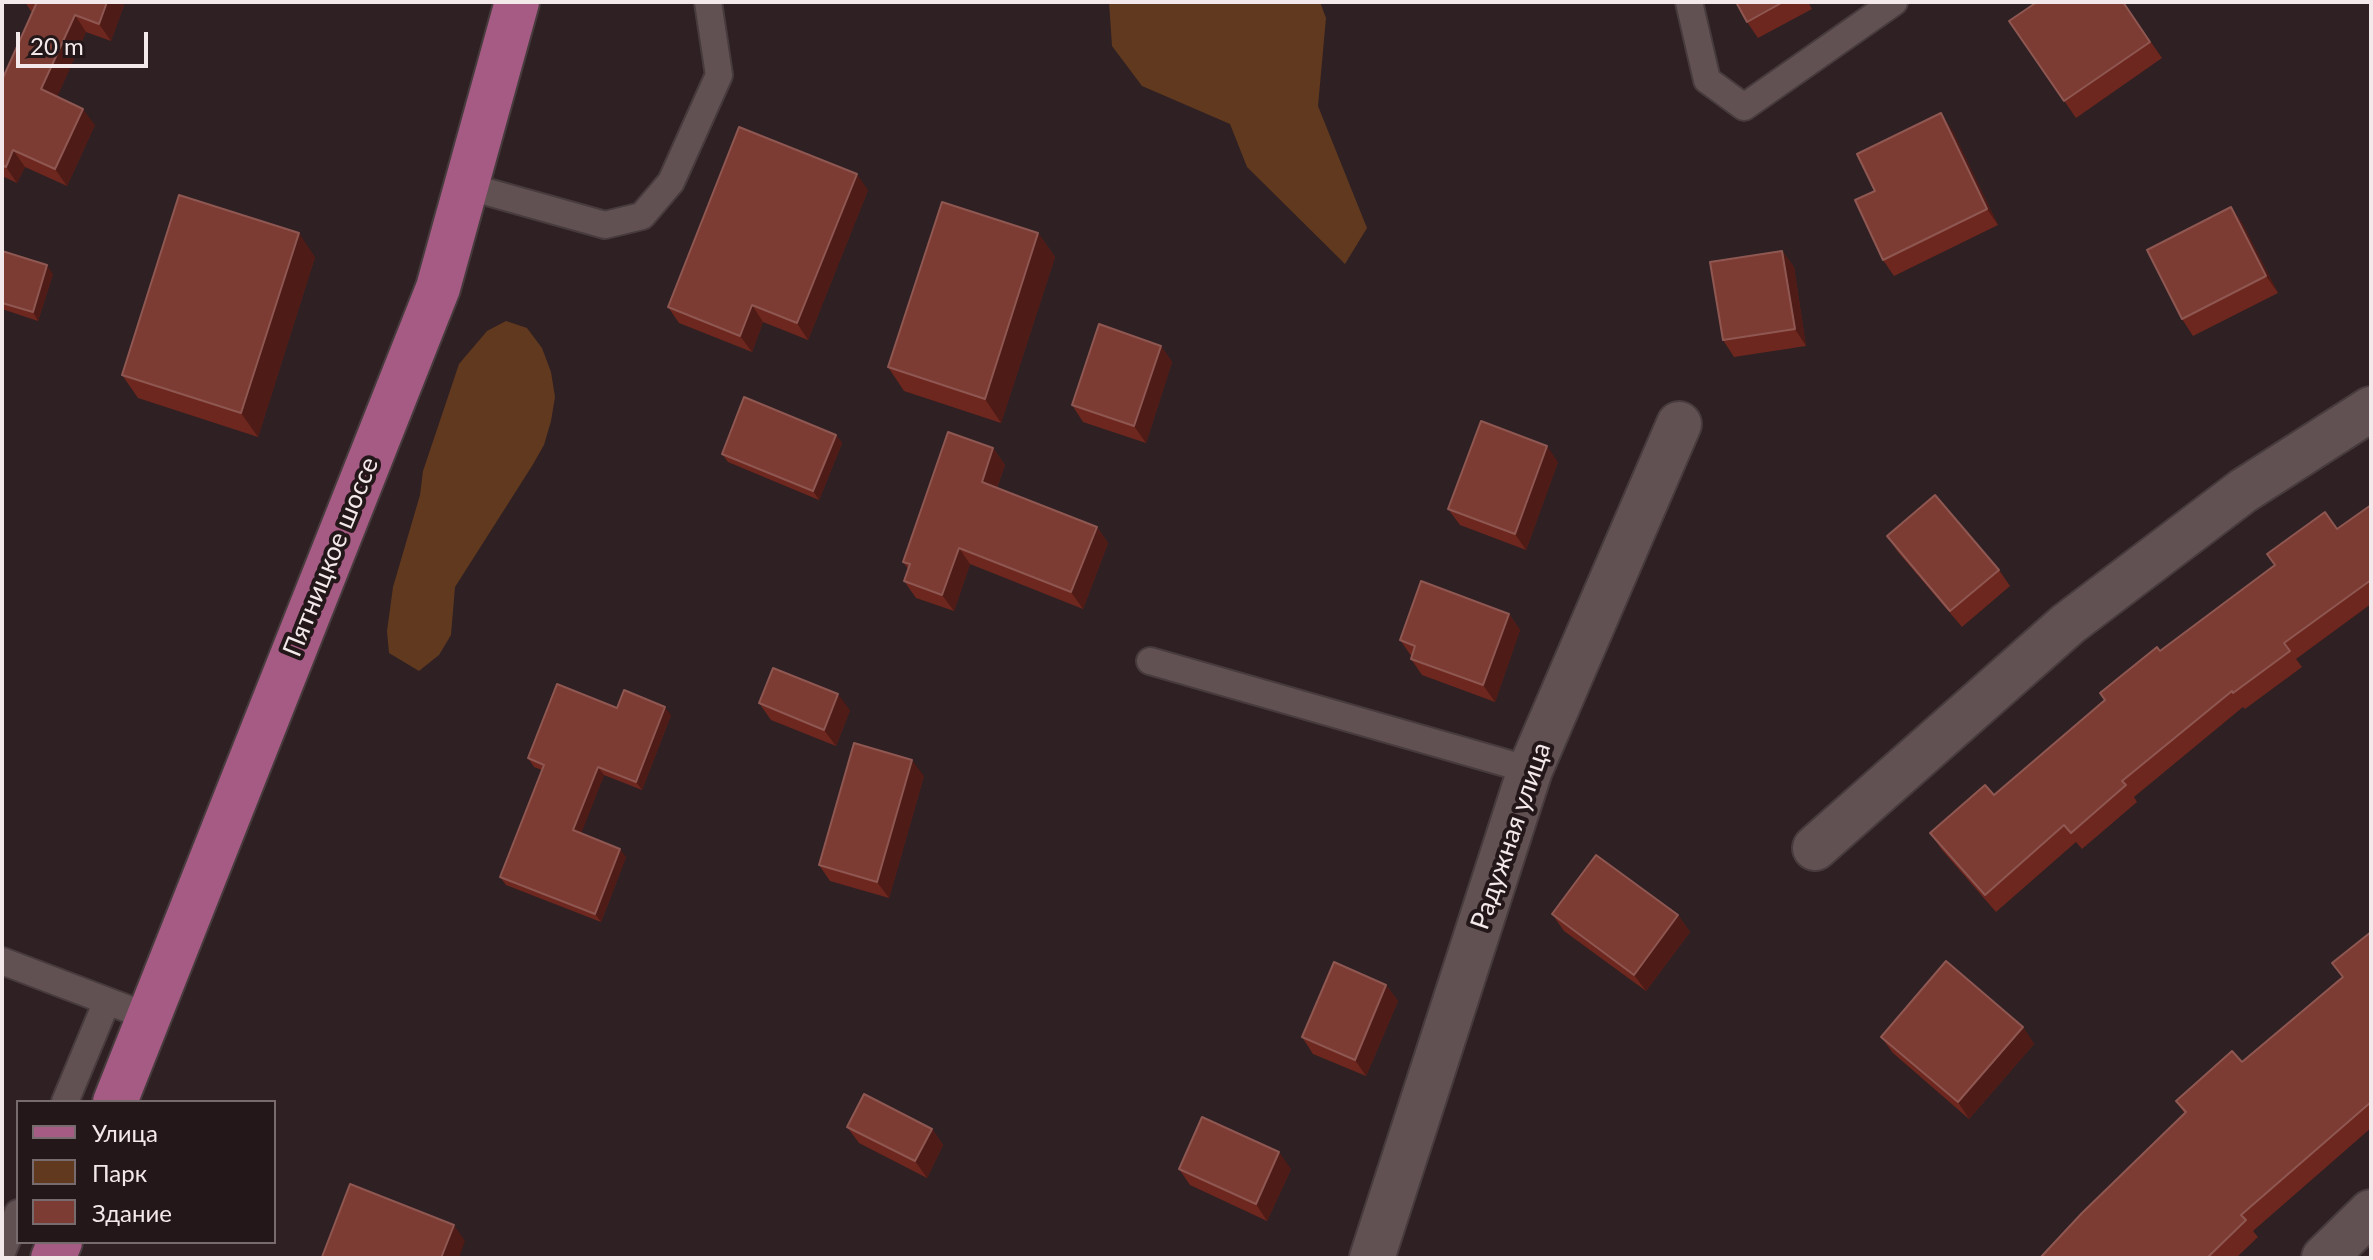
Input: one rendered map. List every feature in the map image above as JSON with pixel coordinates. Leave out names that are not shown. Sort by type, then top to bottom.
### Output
[{"type":"main road","name":"Пятницкое шоссе","points":[[116,1100],[438,288],[517,2]]},
{"type":"street","points":[[1815,848],[2068,624],[2243,491],[2371,409]]},
{"type":"street","name":"Радужная улица","points":[[1372,1258],[1530,770],[1679,424]]},
{"type":"street","points":[[2324,1258],[2371,1212]]},
{"type":"lane","points":[[466,186],[605,225],[642,216],[671,182],[719,75],[708,2]]},
{"type":"lane","points":[[1689,2],[1707,80],[1744,107],[1894,2]]},
{"type":"lane","points":[[1150,661],[1530,770]]},
{"type":"lane","points":[[2,961],[149,1017]]},
{"type":"lane","points":[[66,1100],[107,1001]]},
{"type":"lane","points":[[2,1252],[16,1218]]},
{"type":"green space","points":[[1109,2],[1320,2],[1326,18],[1318,106],[1367,228],[1345,264],[1247,167],[1230,124],[1142,86],[1112,46]]},
{"type":"green space","points":[[506,321],[527,328],[542,348],[551,372],[555,397],[551,421],[544,445],[532,466],[455,587],[451,635],[439,655],[419,671],[389,653],[387,631],[393,587],[420,495],[423,471],[459,364],[487,331]]},
{"type":"building","points":[[37,2],[107,2],[99,24],[75,15],[41,89],[83,109],[55,169],[13,150],[6,167],[2,165],[2,80]]},
{"type":"building","points":[[1736,2],[1783,2],[1747,22]]},
{"type":"building","points":[[2037,2],[2123,2],[2150,42],[2064,101],[2009,21]]},
{"type":"building","points":[[1941,113],[1987,209],[1883,260],[1855,200],[1875,191],[1857,154]]},
{"type":"building","points":[[739,127],[857,174],[797,323],[752,305],[740,336],[668,307]]},
{"type":"building","points":[[179,195],[299,233],[241,413],[122,375]]},
{"type":"building","points":[[942,202],[1038,233],[985,399],[888,367]]},
{"type":"building","points":[[2231,207],[2266,276],[2182,319],[2147,250]]},
{"type":"building","points":[[2,251],[47,265],[33,312],[2,303]]},
{"type":"building","points":[[1782,251],[1795,329],[1723,340],[1710,262]]},
{"type":"building","points":[[1099,324],[1161,346],[1134,426],[1072,405]]},
{"type":"building","points":[[744,397],[836,435],[813,491],[722,454]]},
{"type":"building","points":[[1481,421],[1547,446],[1515,534],[1448,509]]},
{"type":"building","points":[[948,432],[993,448],[982,482],[1097,527],[1071,592],[959,548],[942,595],[904,581],[910,564],[903,562]]},
{"type":"building","points":[[1935,495],[1999,570],[1950,611],[1887,536]]},
{"type":"building","points":[[2371,505],[2371,580],[2284,643],[2290,651],[2232,691],[2122,781],[2126,785],[2071,833],[2064,825],[1985,895],[1930,833],[1985,785],[1994,795],[2105,700],[2100,693],[2157,647],[2160,651],[2275,565],[2267,554],[2325,512],[2337,529]]},
{"type":"building","points":[[1421,581],[1509,614],[1483,685],[1411,659],[1415,646],[1400,640]]},
{"type":"building","points":[[773,668],[838,694],[824,730],[759,703]]},
{"type":"building","points":[[557,684],[617,708],[624,690],[665,707],[636,782],[598,767],[573,830],[620,849],[595,914],[500,877],[544,765],[528,758]]},
{"type":"building","points":[[854,743],[912,760],[877,882],[819,865]]},
{"type":"building","points":[[1596,855],[1678,915],[1634,975],[1552,914]]},
{"type":"building","points":[[2371,932],[2371,1102],[2241,1215],[2246,1220],[2207,1258],[2040,1258],[2186,1112],[2176,1101],[2232,1051],[2242,1062],[2343,977],[2332,963]]},
{"type":"building","points":[[1946,961],[2023,1027],[1958,1102],[1881,1037]]},
{"type":"building","points":[[1334,962],[1386,985],[1355,1060],[1302,1037]]},
{"type":"building","points":[[864,1094],[932,1129],[915,1161],[847,1127]]},
{"type":"building","points":[[1202,1117],[1279,1152],[1256,1204],[1179,1169]]},
{"type":"building","points":[[350,1184],[454,1225],[441,1258],[322,1257]]}]
